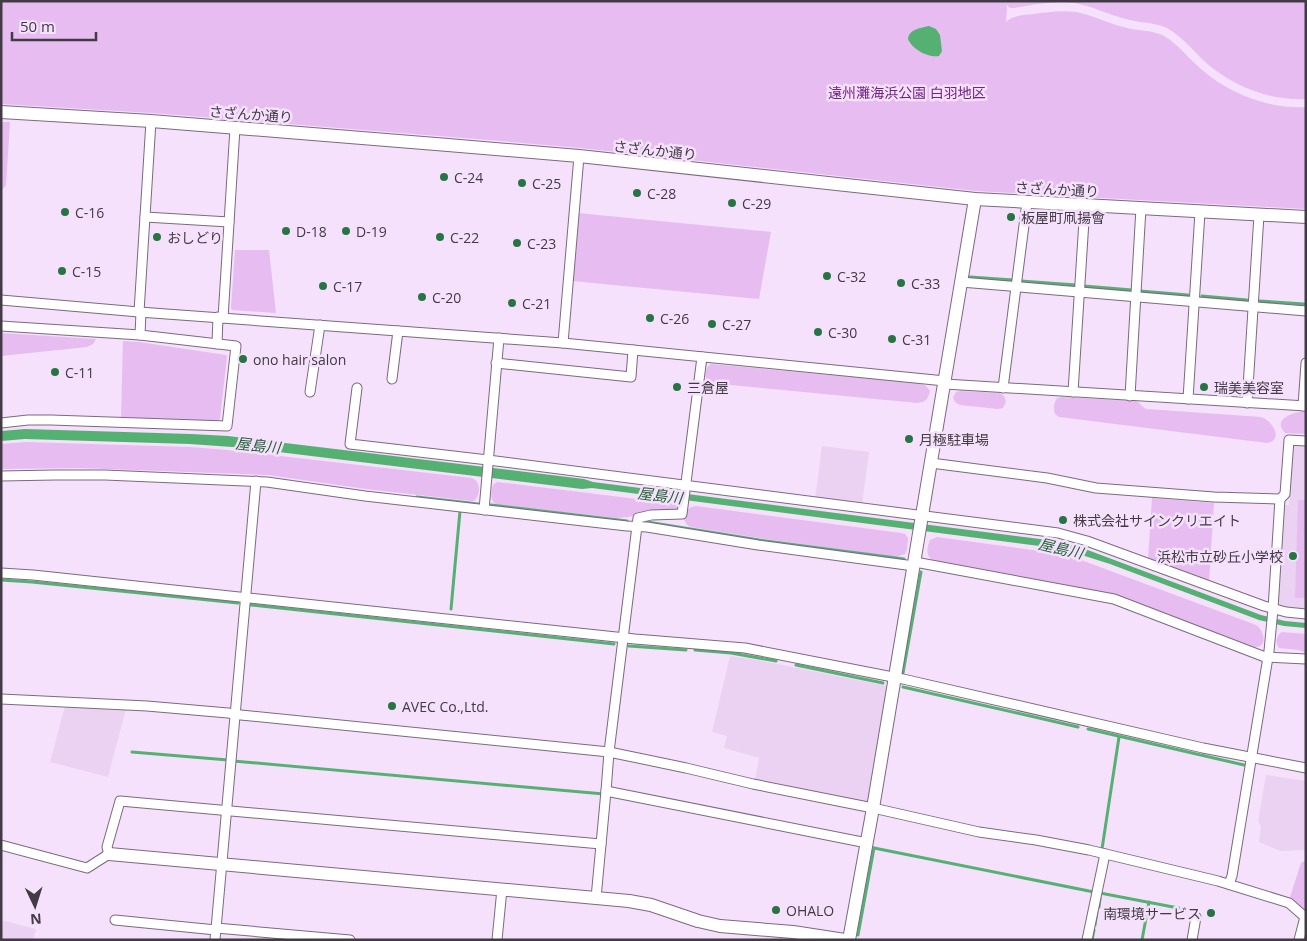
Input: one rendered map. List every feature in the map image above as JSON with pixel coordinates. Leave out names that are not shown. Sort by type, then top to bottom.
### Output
[{"type":"street","name":"さざんか通り","points":[[1,112],[151,121],[579,156],[975,199],[1306,217]]},
{"type":"street","points":[[140,335],[151,121]]},
{"type":"street","points":[[217,344],[229,222],[235,128]]},
{"type":"street","points":[[563,343],[579,156]]},
{"type":"street","points":[[1,845],[87,868],[109,854],[640,902],[720,926],[793,932],[847,940],[867,843],[975,199]]},
{"type":"street","points":[[1003,388],[1027,202]]},
{"type":"street","points":[[1073,392],[1085,206]]},
{"type":"street","points":[[1130,396],[1141,208]]},
{"type":"street","points":[[1188,399],[1200,212]]},
{"type":"street","points":[[1247,403],[1258,215]]},
{"type":"street","points":[[145,217],[229,222]]},
{"type":"street","points":[[961,282],[1306,311]]},
{"type":"street","points":[[1,300],[563,343],[1003,388],[1304,406],[1306,363]]},
{"type":"street","points":[[310,392],[320,325]]},
{"type":"street","points":[[1,326],[140,335],[236,346],[227,426],[51,420],[1,423]]},
{"type":"street","points":[[392,379],[398,331]]},
{"type":"street","points":[[484,510],[499,338]]},
{"type":"street","points":[[496,363],[630,377],[633,350]]},
{"type":"street","points":[[596,898],[609,752],[638,518],[651,515],[682,514],[702,357]]},
{"type":"street","points":[[357,388],[350,444],[1073,536],[1273,611],[1306,614]]},
{"type":"street","points":[[1229,884],[1232,876],[1268,657],[1273,611],[1280,499],[1285,494],[1289,440],[1306,441]]},
{"type":"street","points":[[931,463],[1047,478],[1096,488],[1214,497],[1280,499]]},
{"type":"street","points":[[1,476],[105,475],[290,484],[365,496],[647,527],[758,545],[915,564],[1114,599],[1268,657],[1306,659]]},
{"type":"street","points":[[215,940],[256,481]]},
{"type":"street","points":[[1,573],[245,596],[622,637],[746,648],[895,678],[1203,748],[1306,768]]},
{"type":"street","points":[[1,699],[147,706],[609,752],[979,832],[1030,839],[1105,854],[1229,884],[1289,903],[1305,917],[1302,934]]},
{"type":"street","points":[[606,791],[867,843]]},
{"type":"street","points":[[109,854],[107,847],[120,801],[602,844]]},
{"type":"street","points":[[1088,940],[1105,854]]},
{"type":"street","points":[[498,940],[502,889]]},
{"type":"street","points":[[1192,940],[1196,917]]},
{"type":"street","points":[[115,920],[350,940]]},
{"type":"shaded area","name":"浜松市立砂丘小学校","points":[[1293,445],[1306,445],[1306,610],[1277,606],[1283,505],[1289,505]]},
{"type":"shaded area","points":[[822,446],[869,452],[862,505],[815,499]]},
{"type":"shaded area","points":[[730,656],[887,686],[868,800],[864,803],[755,781],[759,758],[724,748],[727,736],[712,732]]},
{"type":"shaded area","points":[[65,706],[126,709],[108,777],[50,762]]},
{"type":"shaded area","points":[[1266,775],[1306,781],[1306,850],[1280,851],[1259,842],[1261,827],[1258,821]]},
{"type":"shaded area","points":[[1,920],[36,929],[33,940],[1,940]]},
{"type":"green space","name":"遠州灘海浜公園 白羽地区","points":[[1,1],[1306,1],[1306,99],[1278,97],[1239,85],[1215,70],[1182,39],[1167,28],[1120,17],[1081,4],[1052,2],[1014,8],[1010,8],[1007,5],[1006,22],[1023,15],[1071,11],[1127,28],[1155,33],[1169,39],[1212,78],[1237,93],[1278,105],[1306,107],[1306,209],[976,191],[580,148],[152,113],[1,104]]},
{"type":"green space","points":[[1,122],[10,122],[6,185],[1,191]]},
{"type":"green space","points":[[578,213],[771,232],[759,299],[572,281]]},
{"type":"green space","points":[[235,250],[269,250],[276,313],[232,310]]},
{"type":"green space","points":[[1,333],[96,339],[93,344],[87,347],[1,356]]},
{"type":"green space","points":[[123,341],[226,355],[220,419],[217,421],[121,418]]},
{"type":"green space","points":[[711,364],[919,383],[926,386],[930,391],[926,400],[917,403],[711,383],[707,380],[706,370]]},
{"type":"green space","points":[[956,392],[1000,393],[1004,396],[1006,402],[1003,408],[998,409],[960,405],[955,402],[953,397]]},
{"type":"green space","points":[[1057,398],[1136,401],[1147,409],[1261,417],[1273,426],[1276,435],[1272,441],[1267,443],[1059,417],[1055,414],[1054,406]]},
{"type":"green space","points":[[1306,411],[1306,434],[1285,433],[1281,428],[1283,420],[1291,414]]},
{"type":"green space","points":[[25,442],[190,447],[227,450],[472,478],[477,482],[479,492],[474,501],[471,501],[268,475],[80,468],[1,469],[1,444]]},
{"type":"green space","points":[[497,482],[678,504],[679,510],[651,512],[617,518],[498,505],[493,502],[491,497],[493,485]]},
{"type":"green space","points":[[1152,498],[1214,503],[1209,582],[1148,560]]},
{"type":"green space","points":[[1298,500],[1306,500],[1306,598],[1295,598]]},
{"type":"green space","points":[[696,506],[901,533],[905,534],[908,538],[907,549],[905,554],[896,557],[691,527],[685,522],[684,515],[688,509]]},
{"type":"green space","points":[[937,537],[1054,553],[1081,560],[1256,625],[1264,639],[1261,645],[1254,647],[1115,595],[933,560],[928,554],[928,548],[930,540]]},
{"type":"green space","points":[[1282,632],[1306,634],[1306,653],[1299,650],[1279,648],[1277,639],[1278,635]]},
{"type":"green space","points":[[1306,860],[1306,912],[1289,900],[1301,863]]},
{"type":"water","points":[[929,26],[936,29],[940,35],[942,51],[939,56],[930,56],[921,52],[908,39],[913,31]]},
{"type":"water","name":"屋島川","points":[[25,429],[228,436],[584,479],[593,482],[1056,541],[1085,549],[1261,615],[1285,621],[1306,623],[1306,628],[1284,626],[1259,620],[1110,564],[1055,548],[592,488],[582,489],[246,448],[190,444],[25,439],[1,441],[1,431]]},
{"type":"waterway","points":[[970,277],[1013,280]]},
{"type":"waterway","points":[[1021,281],[1076,285]]},
{"type":"waterway","points":[[1084,286],[1132,290]]},
{"type":"waterway","points":[[1140,291],[1188,295]]},
{"type":"waterway","points":[[1202,296],[1247,300]]},
{"type":"waterway","points":[[1259,301],[1304,304]]},
{"type":"waterway","points":[[417,497],[478,504]]},
{"type":"waterway","points":[[491,505],[627,521]]},
{"type":"waterway","points":[[451,609],[460,511]]},
{"type":"waterway","points":[[647,522],[759,540],[904,559]]},
{"type":"waterway","points":[[903,673],[921,572]]},
{"type":"waterway","points":[[1,580],[238,603]]},
{"type":"waterway","points":[[251,605],[614,644]]},
{"type":"waterway","points":[[629,646],[686,650]]},
{"type":"waterway","points":[[695,650],[731,653],[776,661]]},
{"type":"waterway","points":[[796,665],[883,683]]},
{"type":"waterway","points":[[903,687],[1078,727]]},
{"type":"waterway","points":[[1088,729],[1244,765]]},
{"type":"waterway","points":[[1102,849],[1119,737]]},
{"type":"waterway","points":[[132,752],[228,760]]},
{"type":"waterway","points":[[233,761],[604,794]]},
{"type":"waterway","points":[[874,848],[1094,892]]},
{"type":"waterway","points":[[858,935],[874,848]]},
{"type":"waterway","points":[[1100,893],[1194,911]]},
{"type":"waterway","points":[[1099,907],[1100,898]]},
{"type":"waterway","points":[[1142,940],[1149,902]]},
{"type":"waterway","points":[[1095,925],[1097,912]]},
{"type":"waterway","points":[[1092,940],[1094,930]]},
{"type":"place","name":"C-24","points":[[444,177]]},
{"type":"place","name":"C-25","points":[[522,183]]},
{"type":"place","name":"C-28","points":[[637,193]]},
{"type":"place","name":"C-29","points":[[732,203]]},
{"type":"place","name":"C-16","points":[[65,212]]},
{"type":"place","name":"板屋町凧揚會","points":[[1011,217]]},
{"type":"place","name":"D-18","points":[[286,231]]},
{"type":"place","name":"D-19","points":[[346,231]]},
{"type":"place","name":"おしどり","points":[[157,237]]},
{"type":"place","name":"C-22","points":[[440,237]]},
{"type":"place","name":"C-23","points":[[517,243]]},
{"type":"place","name":"C-15","points":[[62,271]]},
{"type":"place","name":"C-32","points":[[827,276]]},
{"type":"place","name":"C-33","points":[[901,283]]},
{"type":"place","name":"C-17","points":[[323,286]]},
{"type":"place","name":"C-20","points":[[422,297]]},
{"type":"place","name":"C-21","points":[[512,303]]},
{"type":"place","name":"C-26","points":[[650,318]]},
{"type":"place","name":"C-27","points":[[712,324]]},
{"type":"place","name":"C-30","points":[[818,332]]},
{"type":"place","name":"C-31","points":[[892,339]]},
{"type":"place","name":"ono hair salon","points":[[243,359]]},
{"type":"place","name":"C-11","points":[[55,372]]},
{"type":"place","name":"三倉屋","points":[[677,387]]},
{"type":"place","name":"瑞美美容室","points":[[1204,387]]},
{"type":"place","name":"月極駐車場","points":[[909,439]]},
{"type":"place","name":"株式会社サインクリエイト","points":[[1063,520]]},
{"type":"place","name":"浜松市立砂丘小学校","points":[[1293,556]]},
{"type":"place","name":"AVEC Co.,Ltd.","points":[[392,706]]},
{"type":"place","name":"OHALO","points":[[776,910]]},
{"type":"place","name":"南環境サービス","points":[[1211,913]]}]
